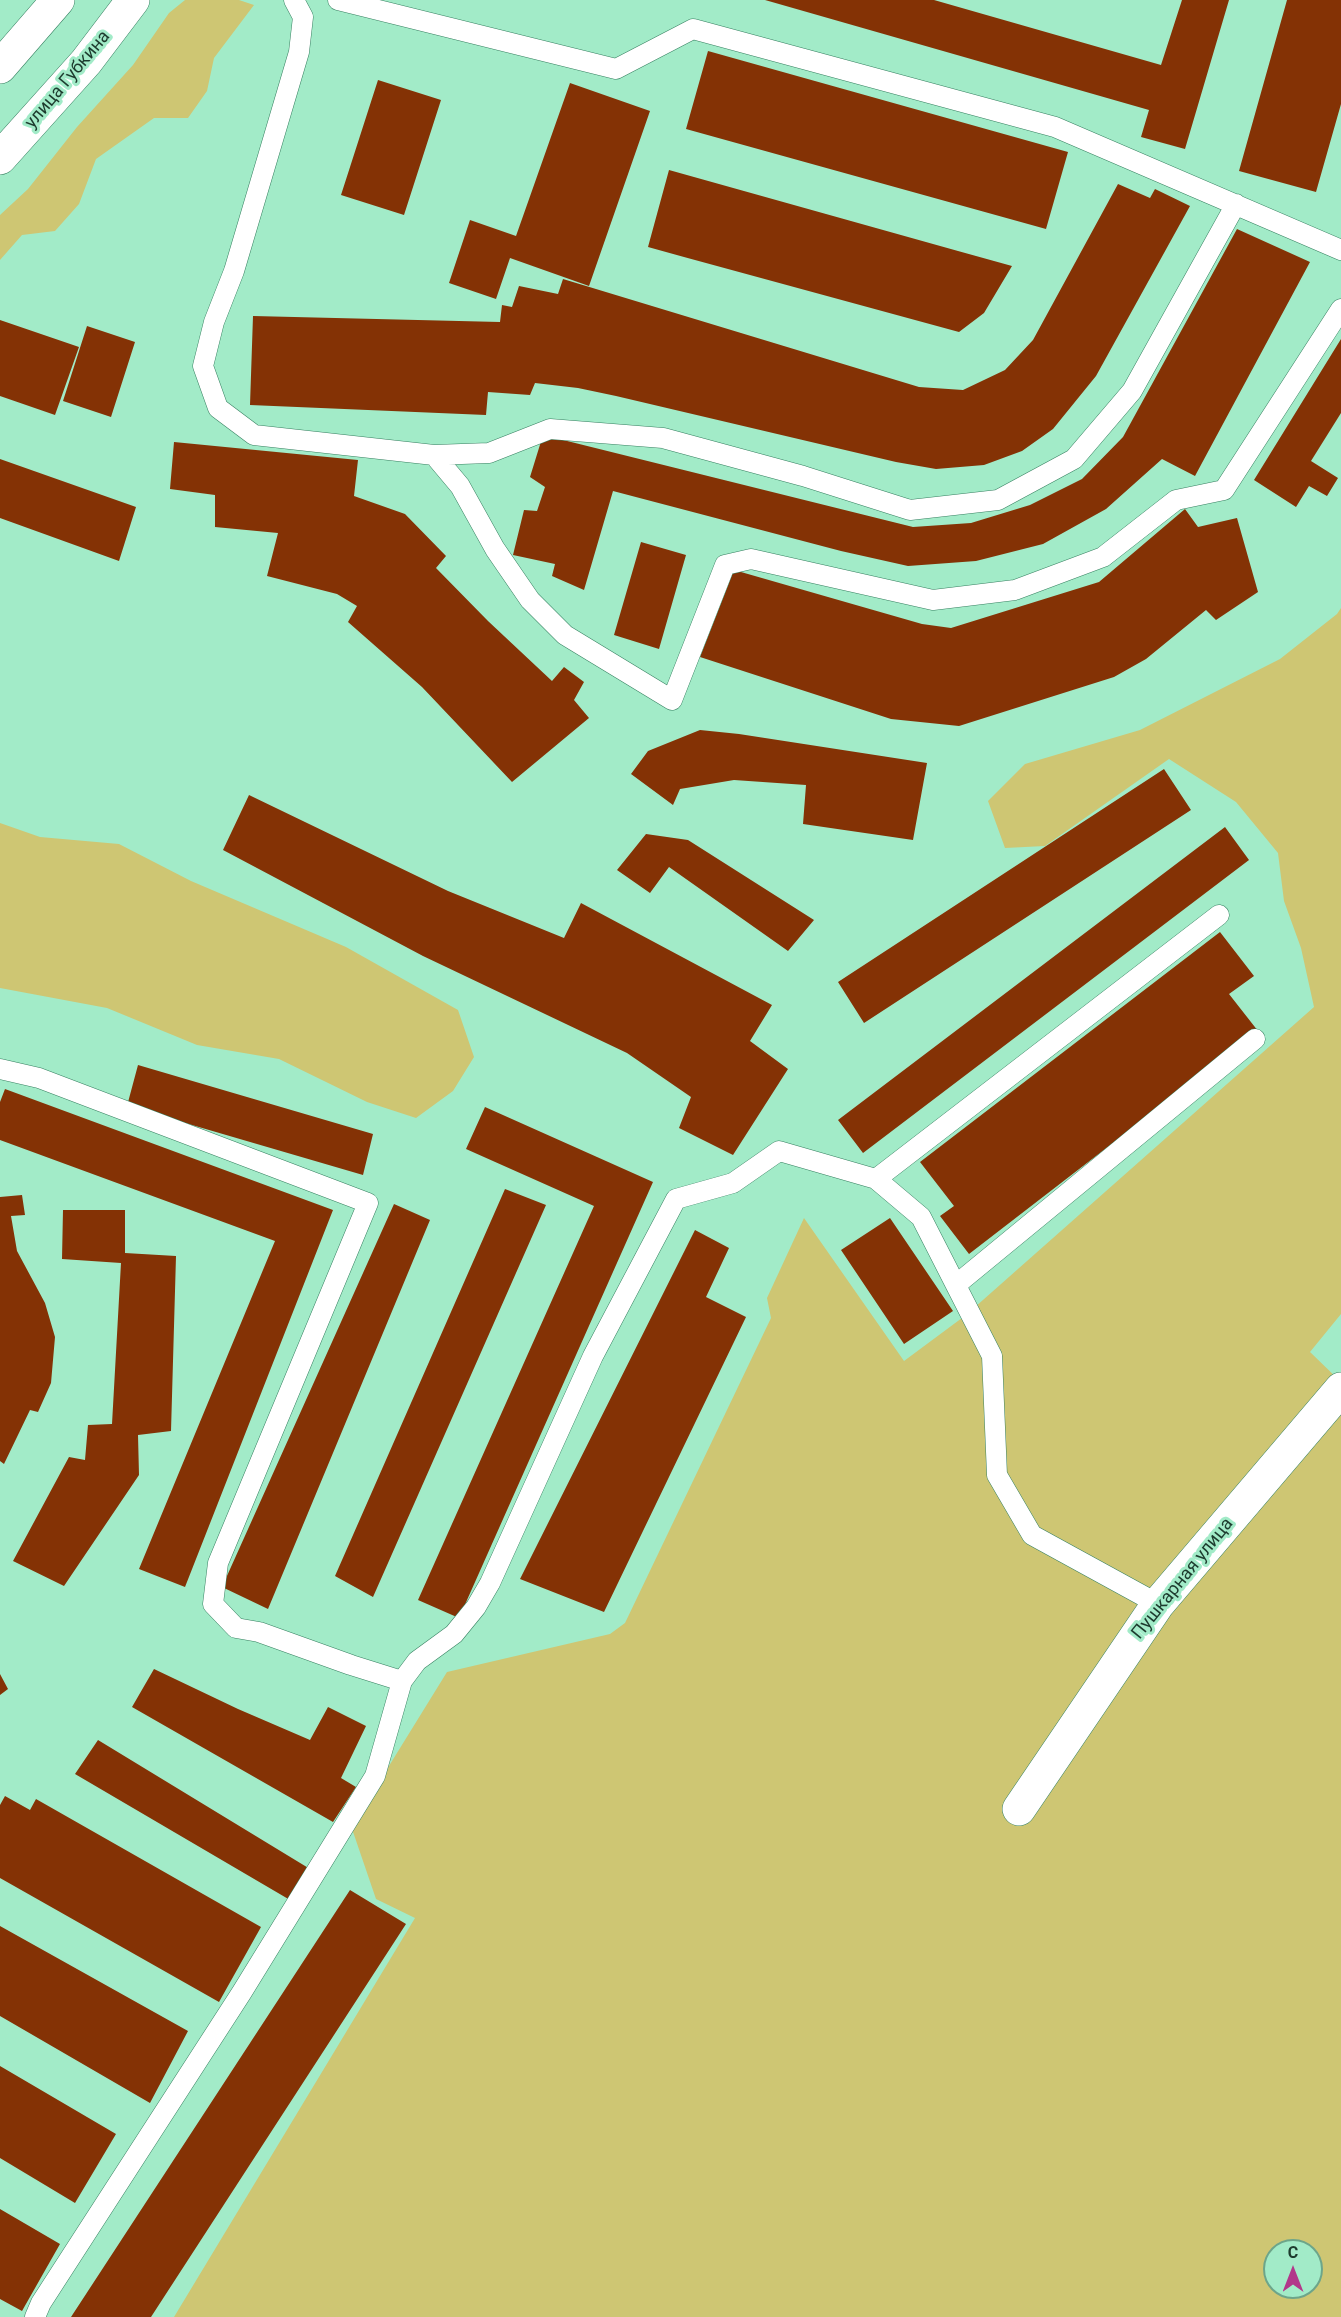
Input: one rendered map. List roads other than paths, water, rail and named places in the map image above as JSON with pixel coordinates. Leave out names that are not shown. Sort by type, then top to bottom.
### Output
[{"type":"street","points":[[0,67],[58,0]]},
{"type":"street","name":"улица Губкина","points":[[0,158],[86,62],[133,0]]},
{"type":"street","name":"Пушкарная улица","points":[[1019,1809],[1158,1604],[1341,1389]]},
{"type":"lane","points":[[294,0],[303,17],[299,52],[234,271],[214,322],[203,366],[218,408],[254,435],[434,455],[489,453],[550,429],[629,435],[674,440],[803,476],[910,510],[998,500],[1074,459],[1132,391],[1236,204]]},
{"type":"lane","points":[[338,0],[616,69],[693,29],[1055,127],[1341,250]]},
{"type":"lane","points":[[434,455],[460,486],[495,549],[530,600],[565,635],[672,700],[725,565],[751,559],[933,600],[1016,590],[1102,557],[1176,501],[1224,490],[1341,309]]},
{"type":"lane","points":[[876,1179],[1219,915]]},
{"type":"lane","points":[[957,1284],[1255,1039]]},
{"type":"lane","points":[[0,1069],[39,1078],[368,1203],[218,1563],[213,1604],[236,1628],[259,1632],[402,1681]]},
{"type":"lane","points":[[34,2317],[248,1982],[375,1776],[402,1681],[417,1660],[454,1634],[476,1607],[490,1583],[593,1356],[676,1199],[733,1183],[779,1150],[876,1179],[921,1217],[992,1356],[997,1475],[1032,1535],[1158,1604]]}]
